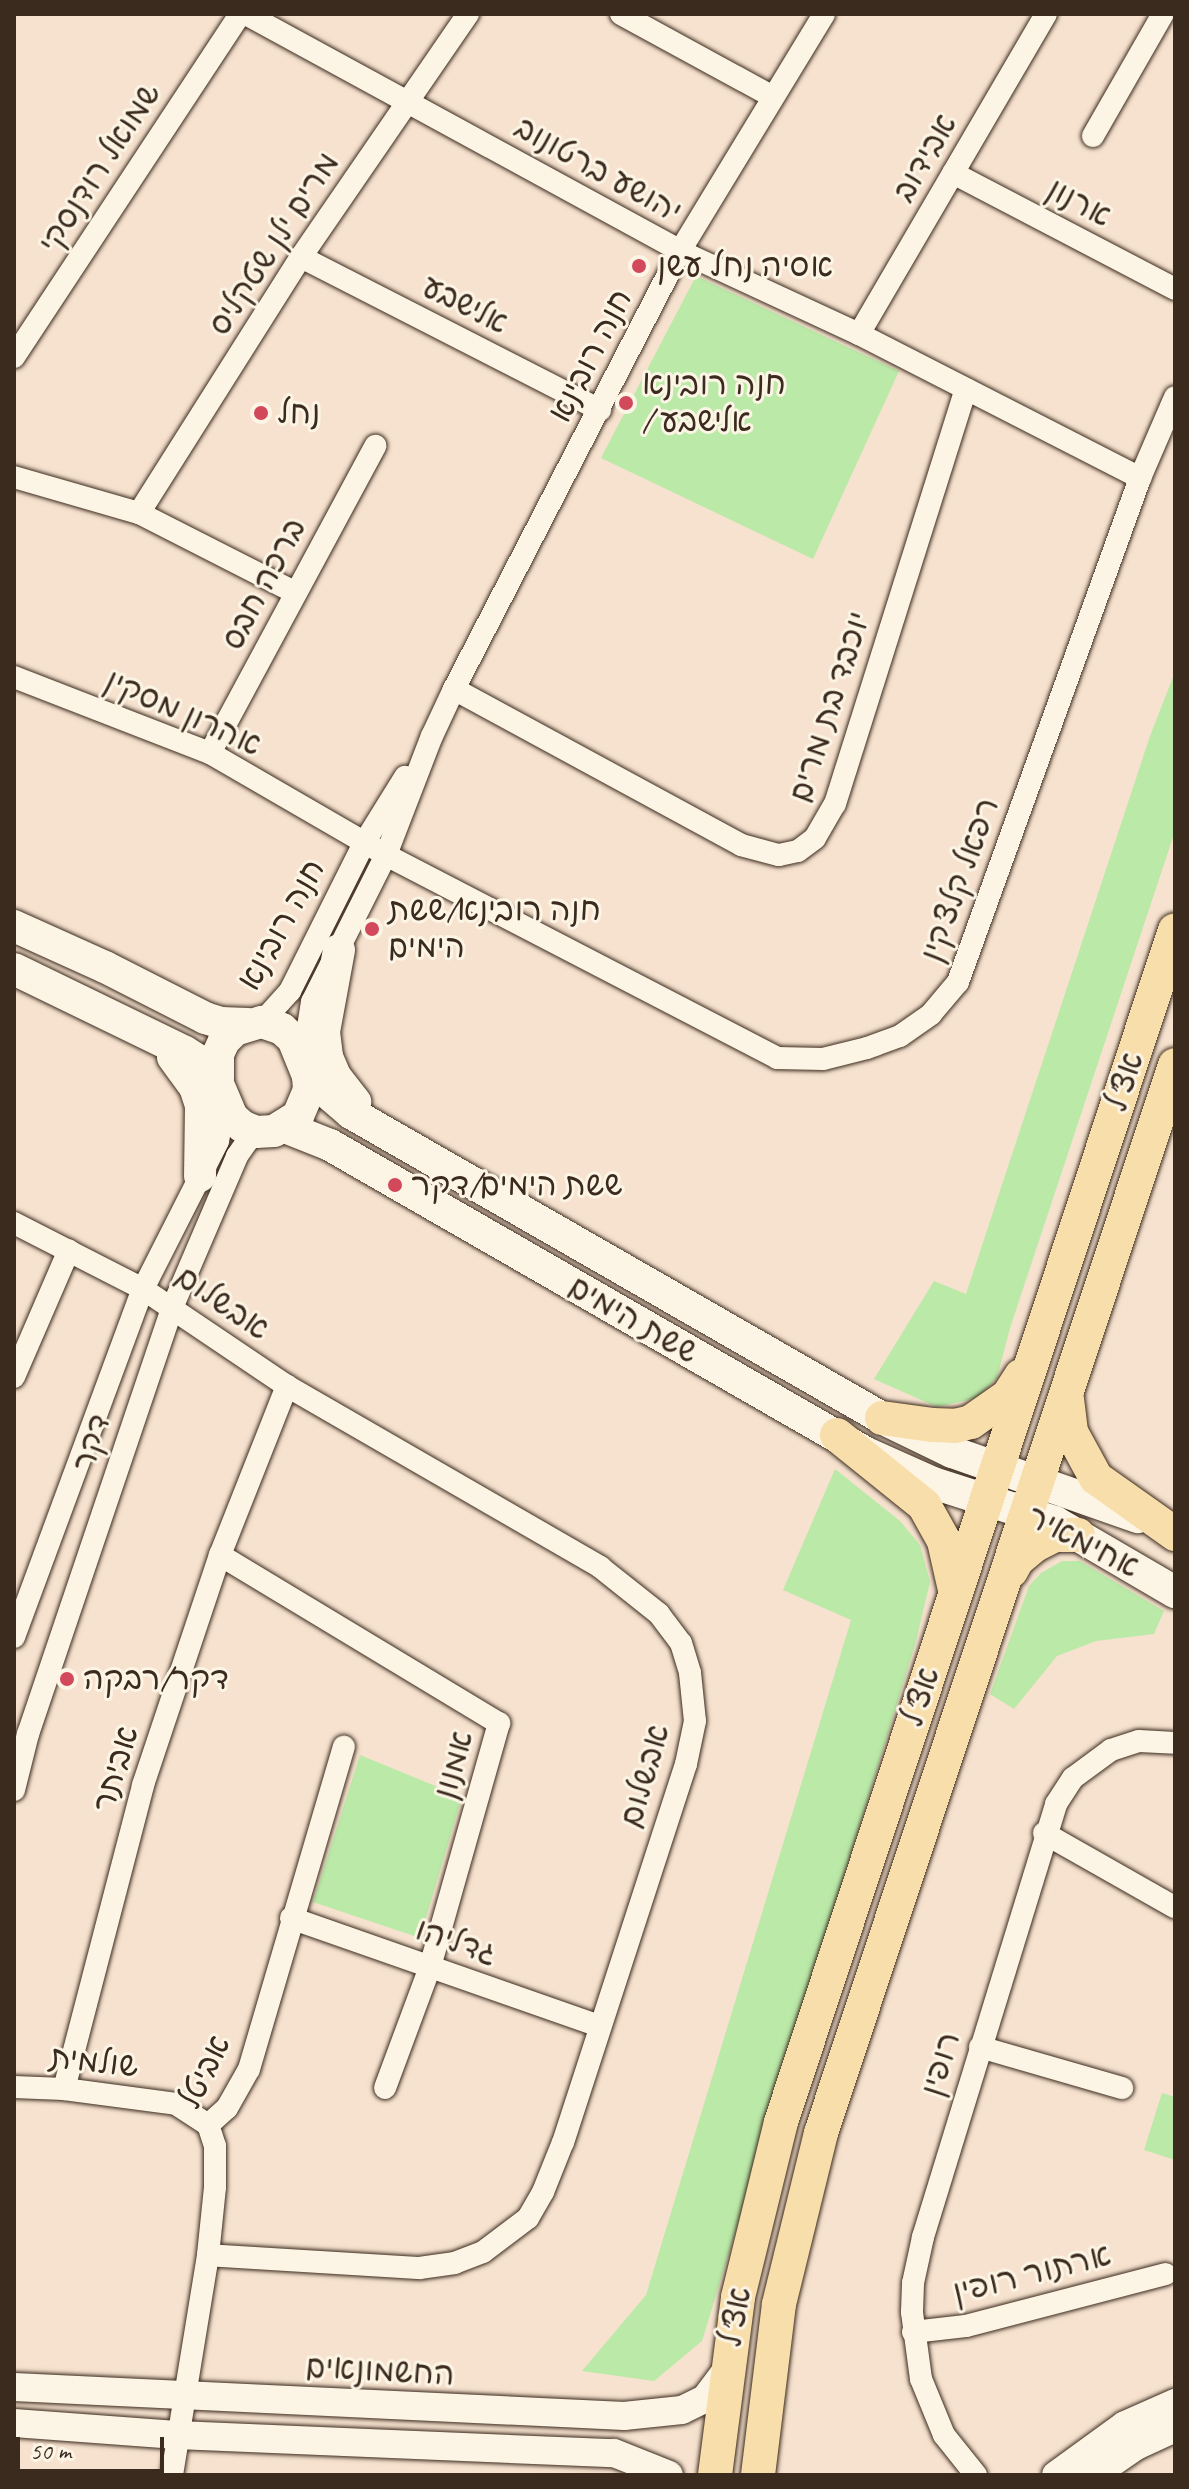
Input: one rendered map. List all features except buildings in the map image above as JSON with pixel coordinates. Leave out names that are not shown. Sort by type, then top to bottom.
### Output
[{"type":"main road","points":[[14,926],[105,967],[205,1018],[221,1023],[255,1023],[282,1029],[293,1039],[305,1068],[304,1106],[273,1129],[242,1126],[207,1066],[155,1037],[14,969]]},
{"type":"main road","name":"אצ\"ל","points":[[715,2475],[726,2371],[738,2297],[781,2122],[1175,930]]},
{"type":"main road","points":[[339,950],[326,1006],[327,1057],[335,1076],[359,1108],[396,1139]]},
{"type":"main road","points":[[221,1094],[218,1054],[224,1041],[255,1023]]},
{"type":"main road","points":[[155,1037],[195,1087],[203,1135],[200,1176]]},
{"type":"main road","name":"אצ\"ל","points":[[758,2475],[779,2304],[821,2133],[1175,1065]]},
{"type":"main road","name":"ששת הימים","points":[[305,1068],[351,1113],[882,1418],[952,1452],[997,1468]]},
{"type":"main road","name":"ששת הימים","points":[[273,1129],[330,1145],[905,1472],[987,1500]]},
{"type":"main road","points":[[882,1418],[932,1425],[955,1426],[971,1422],[1008,1396],[1033,1359]]},
{"type":"main road","points":[[1066,1394],[1071,1432],[1096,1478],[1175,1535]]},
{"type":"main road","points":[[837,1435],[924,1505],[944,1541],[956,1593]]},
{"type":"main road","name":"אחימאיר","points":[[997,1468],[1078,1535],[1175,1592]]},
{"type":"main road","name":"אחימאיר","points":[[987,1500],[1033,1495],[1126,1510],[1175,1535]]},
{"type":"main road","points":[[1002,1589],[1017,1560],[1035,1545],[1055,1535],[1078,1535]]},
{"type":"street","name":"יהושע ברטונוב","points":[[243,14],[680,251],[859,334],[1140,478]]},
{"type":"street","name":"שמואל רודנסקי","points":[[14,357],[243,14]]},
{"type":"street","name":"מרים ילן שטקליס","points":[[139,513],[301,257],[468,14]]},
{"type":"street","points":[[621,14],[773,97]]},
{"type":"street","name":"חנה רובינא","points":[[305,1068],[312,1002],[386,855],[432,736],[454,689],[680,251],[824,14]]},
{"type":"street","name":"אבידוב","points":[[859,334],[1046,14]]},
{"type":"street","points":[[1093,136],[1163,14]]},
{"type":"street","name":"ארנון","points":[[953,173],[1175,289]]},
{"type":"street","name":"אלישבע","points":[[301,257],[600,410]]},
{"type":"street","name":"יוכבד בת מרים","points":[[454,689],[741,845],[779,855],[798,851],[815,838],[835,804],[966,389]]},
{"type":"street","name":"רפאל קלצ'קין","points":[[364,843],[777,1058],[823,1059],[900,1036],[931,1014],[958,982],[1140,478],[1175,397]]},
{"type":"street","name":"ברכה חבס","points":[[210,753],[375,446]]},
{"type":"street","points":[[14,477],[139,513],[296,593]]},
{"type":"street","name":"אהרון מסקין","points":[[14,677],[210,753],[364,843]]},
{"type":"street","name":"חנה רובינא","points":[[255,1023],[290,991],[364,843],[432,736]]},
{"type":"street","name":"דקר","points":[[14,1637],[143,1289],[218,1141],[221,1094]]},
{"type":"street","name":"דקר","points":[[14,1790],[21,1733],[172,1308],[237,1156],[248,1140],[273,1129]]},
{"type":"street","name":"אבשלום","points":[[14,1223],[143,1289],[287,1386],[600,1567],[659,1614],[681,1643],[690,1673],[695,1721],[686,1764],[563,2142],[543,2192],[528,2218],[483,2252],[455,2263],[419,2268],[208,2255]]},
{"type":"street","points":[[14,1377],[69,1250]]},
{"type":"street","name":"אביתר","points":[[64,2089],[143,1785],[220,1555],[287,1386]]},
{"type":"street","name":"אמנון","points":[[220,1555],[499,1723],[430,1967],[385,2088]]},
{"type":"street","name":"רופין","points":[[976,2475],[944,2435],[921,2379],[913,2332],[913,2283],[923,2237],[1044,1833],[1064,1791],[1090,1763],[1111,1750],[1139,1741],[1175,1743]]},
{"type":"street","name":"אביטל","points":[[172,2475],[208,2255],[215,2187],[215,2146],[208,2125],[227,2108],[249,2069],[291,1918],[344,1747]]},
{"type":"street","points":[[1044,1833],[1174,1907]]},
{"type":"street","name":"גדליהו","points":[[291,1918],[600,2026]]},
{"type":"street","points":[[980,2047],[1122,2088]]},
{"type":"street","name":"שולמית","points":[[14,2087],[64,2089],[176,2104],[208,2125]]},
{"type":"street","name":"ארתור רופין","points":[[913,2332],[966,2326],[1165,2274]]},
{"type":"street","name":"החשמונאים","points":[[14,2387],[624,2416],[682,2410],[705,2399],[726,2371]]},
{"type":"street","points":[[1056,2475],[1125,2425],[1175,2403]]},
{"type":"street","points":[[14,2423],[177,2435],[614,2453],[669,2475]]},
{"type":"street","points":[[1094,2475],[1136,2446],[1175,2428]]},
{"type":"green space","points":[[696,276],[899,371],[813,559],[601,458]]},
{"type":"green space","points":[[1175,672],[1175,831],[1010,1328],[997,1378],[977,1398],[937,1407],[874,1379],[934,1281],[966,1294],[1150,736]]},
{"type":"green space","points":[[835,1469],[900,1521],[920,1545],[930,1582],[915,1645],[702,2341],[654,2381],[582,2371],[646,2295],[851,1620],[783,1590]]},
{"type":"green space","points":[[1062,1561],[1080,1561],[1164,1611],[1154,1634],[1096,1641],[1057,1656],[1014,1709],[990,1694],[1029,1586],[1041,1573]]},
{"type":"green space","points":[[360,1755],[462,1797],[420,1938],[313,1902]]},
{"type":"green space","points":[[1162,2093],[1175,2097],[1175,2160],[1144,2150]]},
{"type":"place","name":"אסיה נחל עשן","points":[[639,266]]},
{"type":"place","name":"חנה רובינא / אלישבע","points":[[626,403]]},
{"type":"place","name":"נחל","points":[[261,413]]},
{"type":"place","name":"חנה רובינא/ששת הימים","points":[[372,929]]},
{"type":"place","name":"ששת הימים/דקר","points":[[395,1185]]},
{"type":"place","name":"דקר/רבקה","points":[[67,1679]]}]
